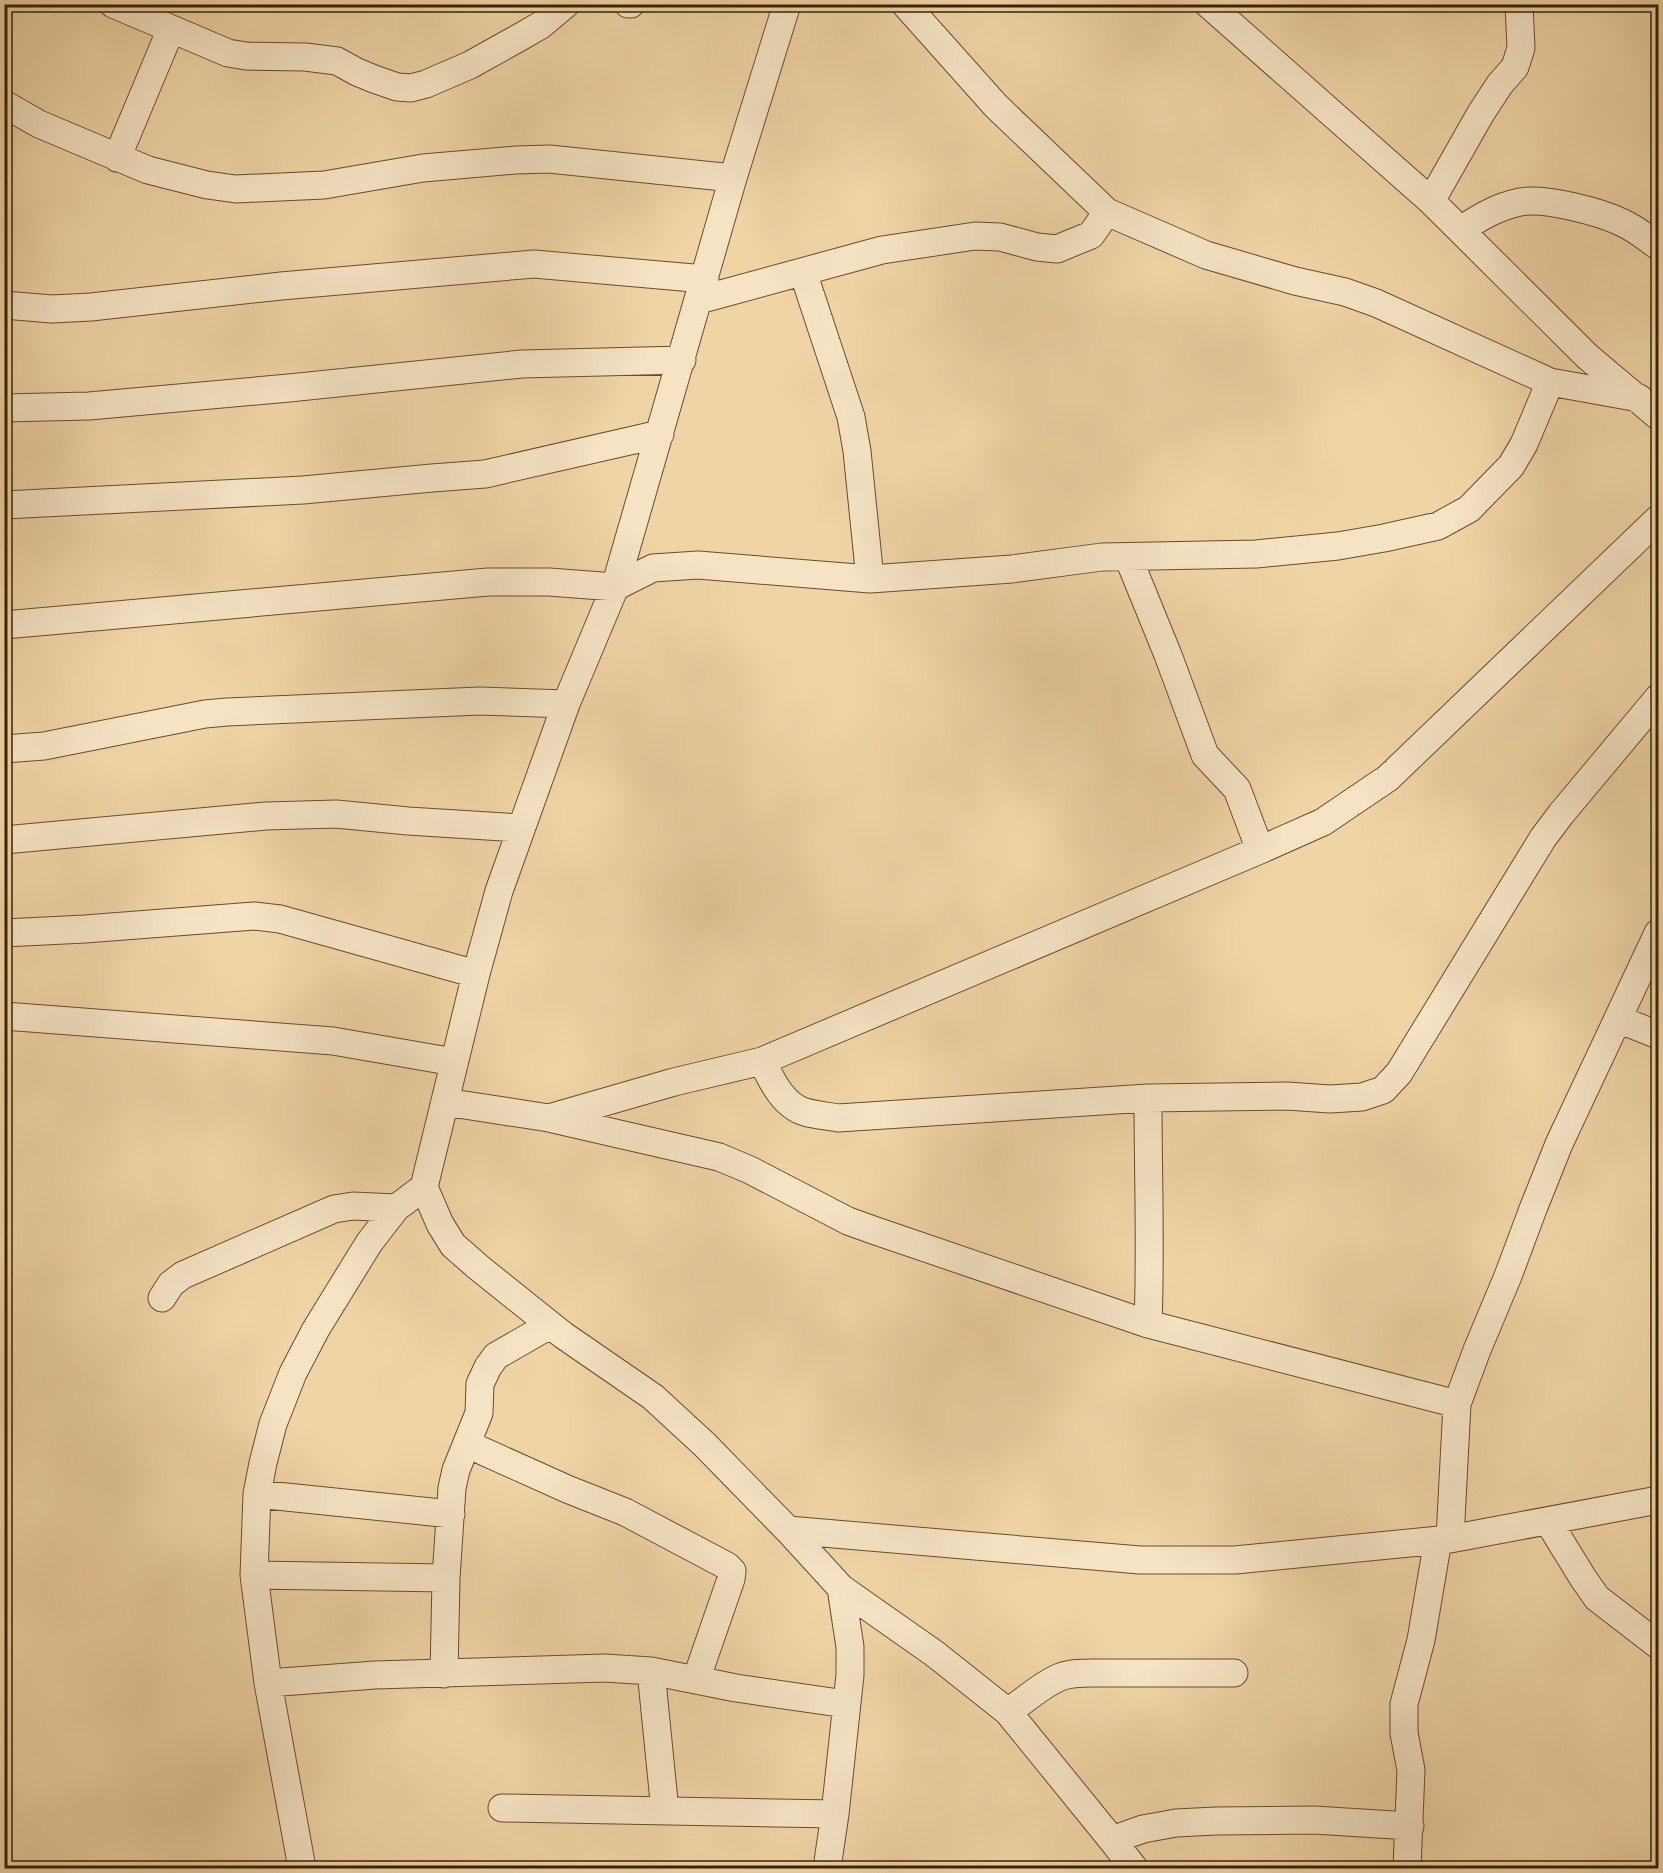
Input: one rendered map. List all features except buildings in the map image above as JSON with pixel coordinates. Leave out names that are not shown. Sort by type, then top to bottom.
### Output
[{"type":"street","points":[[113,4],[228,53],[337,61],[374,79],[397,87],[411,88],[470,65],[541,25],[566,4]]},
{"type":"street","points":[[787,4],[733,178],[615,587],[566,704],[499,891],[476,974],[424,1187],[440,1224],[453,1245],[550,1324],[653,1397],[704,1444],[841,1588],[935,1654],[1008,1712],[1134,1869]]},
{"type":"street","points":[[905,4],[996,106],[1107,212],[1206,255],[1345,292],[1376,303],[1550,382],[1649,407]]},
{"type":"street","points":[[1208,4],[1431,201],[1588,357],[1649,407]]},
{"type":"street","points":[[1431,201],[1481,113],[1500,84],[1515,67],[1521,48],[1519,4]]},
{"type":"street","points":[[117,158],[171,28]]},
{"type":"street","points":[[4,104],[39,124],[117,158],[170,176],[236,189],[324,185],[423,168],[549,159],[733,178]]},
{"type":"street","points":[[1461,230],[1484,214],[1498,209],[1521,202],[1551,202],[1623,223],[1659,246]]},
{"type":"street","points":[[4,305],[52,309],[91,308],[280,286],[534,264],[702,289],[803,272],[882,250],[975,236],[1000,237],[1037,247],[1057,249],[1091,235],[1107,212]]},
{"type":"street","points":[[803,272],[851,417],[857,451],[870,579]]},
{"type":"street","points":[[4,408],[113,404],[522,364],[682,360]]},
{"type":"street","points":[[4,625],[488,582],[549,582],[615,587],[653,568],[698,565],[870,579],[1012,569],[1102,557],[1256,554],[1338,546],[1438,526],[1469,509],[1511,466],[1524,444],[1550,382]]},
{"type":"street","points":[[4,505],[303,490],[485,474],[660,434]]},
{"type":"street","points":[[549,1118],[674,1082],[762,1061],[1323,822],[1388,778],[1659,519]]},
{"type":"street","points":[[1128,557],[1205,755],[1237,789],[1260,850]]},
{"type":"street","points":[[762,1061],[775,1087],[786,1100],[802,1111],[838,1118],[1148,1098],[1287,1096],[1330,1099],[1362,1097],[1383,1090],[1399,1073],[1543,838],[1659,698]]},
{"type":"street","points":[[4,749],[44,746],[205,714],[227,712],[480,701],[566,704]]},
{"type":"street","points":[[4,840],[266,816],[336,814],[520,828]]},
{"type":"street","points":[[4,933],[254,916],[280,919],[476,974]]},
{"type":"street","points":[[1407,1869],[1412,1770],[1404,1732],[1404,1704],[1422,1640],[1444,1540],[1457,1404],[1559,1144],[1659,933]]},
{"type":"street","points":[[4,1016],[333,1041],[454,1062]]},
{"type":"street","points":[[1618,1019],[1659,1035]]},
{"type":"street","points":[[1148,1098],[1150,1246],[1148,1324]]},
{"type":"street","points":[[444,1101],[549,1118],[719,1157],[750,1170],[848,1221],[1148,1324],[1457,1404]]},
{"type":"street","points":[[302,1869],[268,1683],[254,1575],[257,1494],[273,1424],[293,1373],[316,1329],[369,1243],[396,1208],[424,1187]]},
{"type":"street","points":[[162,1298],[171,1284],[183,1275],[334,1209],[353,1206],[396,1208]]},
{"type":"street","points":[[444,1674],[446,1578],[452,1488],[456,1470],[479,1413],[480,1384],[496,1356],[550,1324]]},
{"type":"street","points":[[467,1444],[567,1489],[625,1512],[727,1566],[732,1571],[696,1680]]},
{"type":"street","points":[[257,1494],[451,1514]]},
{"type":"street","points":[[788,1530],[1140,1560],[1235,1560],[1444,1540],[1659,1500]]},
{"type":"street","points":[[1548,1521],[1597,1598],[1659,1645]]},
{"type":"street","points":[[254,1575],[446,1578]]},
{"type":"street","points":[[828,1869],[850,1675],[850,1647],[841,1588]]},
{"type":"street","points":[[268,1683],[338,1677],[605,1668],[651,1671],[846,1704]]},
{"type":"street","points":[[651,1671],[665,1811]]},
{"type":"street","points":[[1008,1712],[1047,1684],[1071,1674],[1234,1673]]},
{"type":"street","points":[[502,1808],[836,1814]]},
{"type":"street","points":[[1112,1840],[1165,1825],[1216,1821],[1314,1820],[1410,1826]]}]
